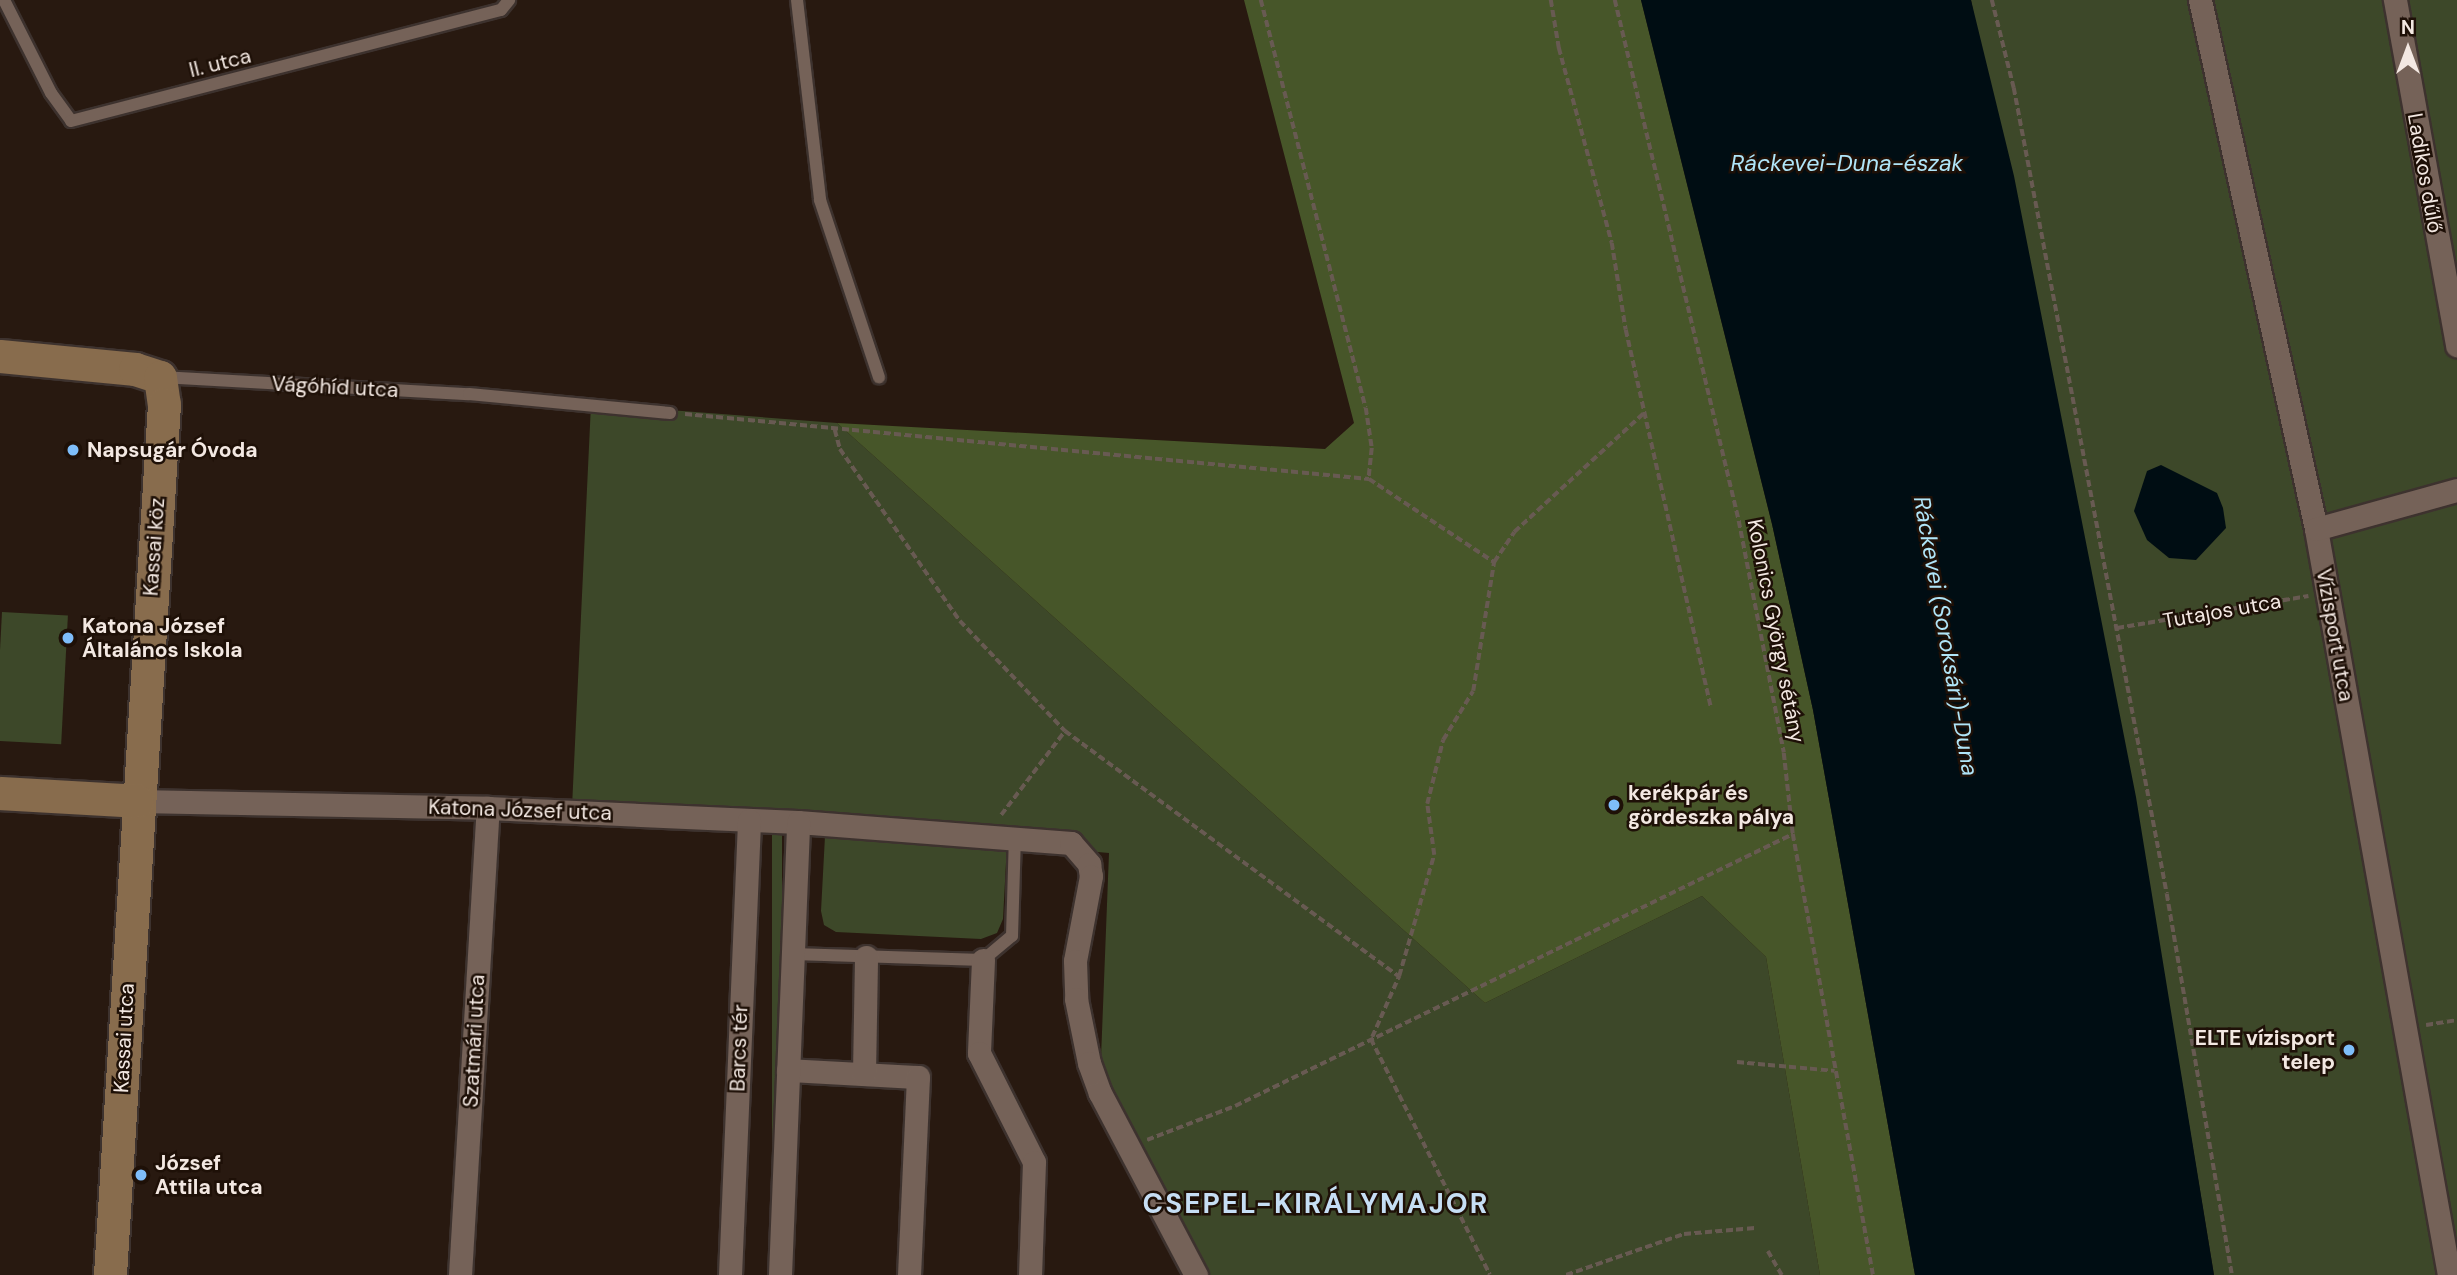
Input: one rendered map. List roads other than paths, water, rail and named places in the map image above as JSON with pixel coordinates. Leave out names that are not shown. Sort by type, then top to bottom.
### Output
[{"type":"street","name":"Vízisport utca","points":[[2200,0],[2316,529],[2449,1275]]},
{"type":"street","name":"Ladikos dűlő","points":[[2395,0],[2457,345]]},
{"type":"street","name":"Vágóhíd utca","points":[[0,356],[135,369],[160,377]]},
{"type":"street","name":"Kassai köz","points":[[137,801],[164,404],[160,377]]},
{"type":"street","points":[[2316,529],[2457,490]]},
{"type":"street","name":"Katona József utca","points":[[0,793],[137,801],[488,808],[798,822],[1015,836],[1071,843],[1090,864],[1075,961],[1076,999],[1089,1063],[1129,1148],[1196,1275]]},
{"type":"street","name":"Kassai utca","points":[[110,1275],[137,801]]},
{"type":"street","name":"Szatmári utca","points":[[460,1275],[488,808]]},
{"type":"street","name":"Barcs tér","points":[[730,1275],[749,820]]},
{"type":"street","points":[[780,1275],[798,822]]},
{"type":"street","points":[[864,1074],[866,957]]},
{"type":"street","points":[[983,960],[979,1053],[1034,1161],[1030,1275]]},
{"type":"street","points":[[788,1070],[918,1077],[909,1275]]},
{"type":"lane","name":"II. utca","points":[[4,0],[51,93],[71,121],[501,10],[509,0]]},
{"type":"lane","points":[[797,0],[820,200],[879,377]]},
{"type":"lane","name":"Vágóhíd utca","points":[[160,377],[469,394],[670,413]]},
{"type":"lane","points":[[793,954],[983,960],[1012,936],[1015,836]]},
{"type":"water","name":"Ráckevei-Duna-észak","points":[[1641,0],[1971,0],[2014,176],[2136,797],[2214,1275],[1915,1275],[1813,710],[1772,524]]},
{"type":"water","points":[[2161,465],[2217,493],[2223,508],[2226,528],[2196,560],[2169,558],[2147,540],[2134,511],[2147,471]]},
{"type":"place","name":"Napsugár Óvoda","points":[[73,450]]},
{"type":"place","name":"Katona József Általános Iskola","points":[[68,638]]},
{"type":"place","name":"kerékpár és gördeszka pálya","points":[[1614,805]]},
{"type":"place","name":"ELTE vízisport telep","points":[[2349,1050]]},
{"type":"place","name":"József Attila utca","points":[[141,1175]]},
{"type":"district","name":"CSEPEL-KIRÁLYMAJOR","points":[[1316,1204]]},
{"type":"water label","name":"Ráckevei (Soroksári)-Duna","points":[[1946,636]]}]
